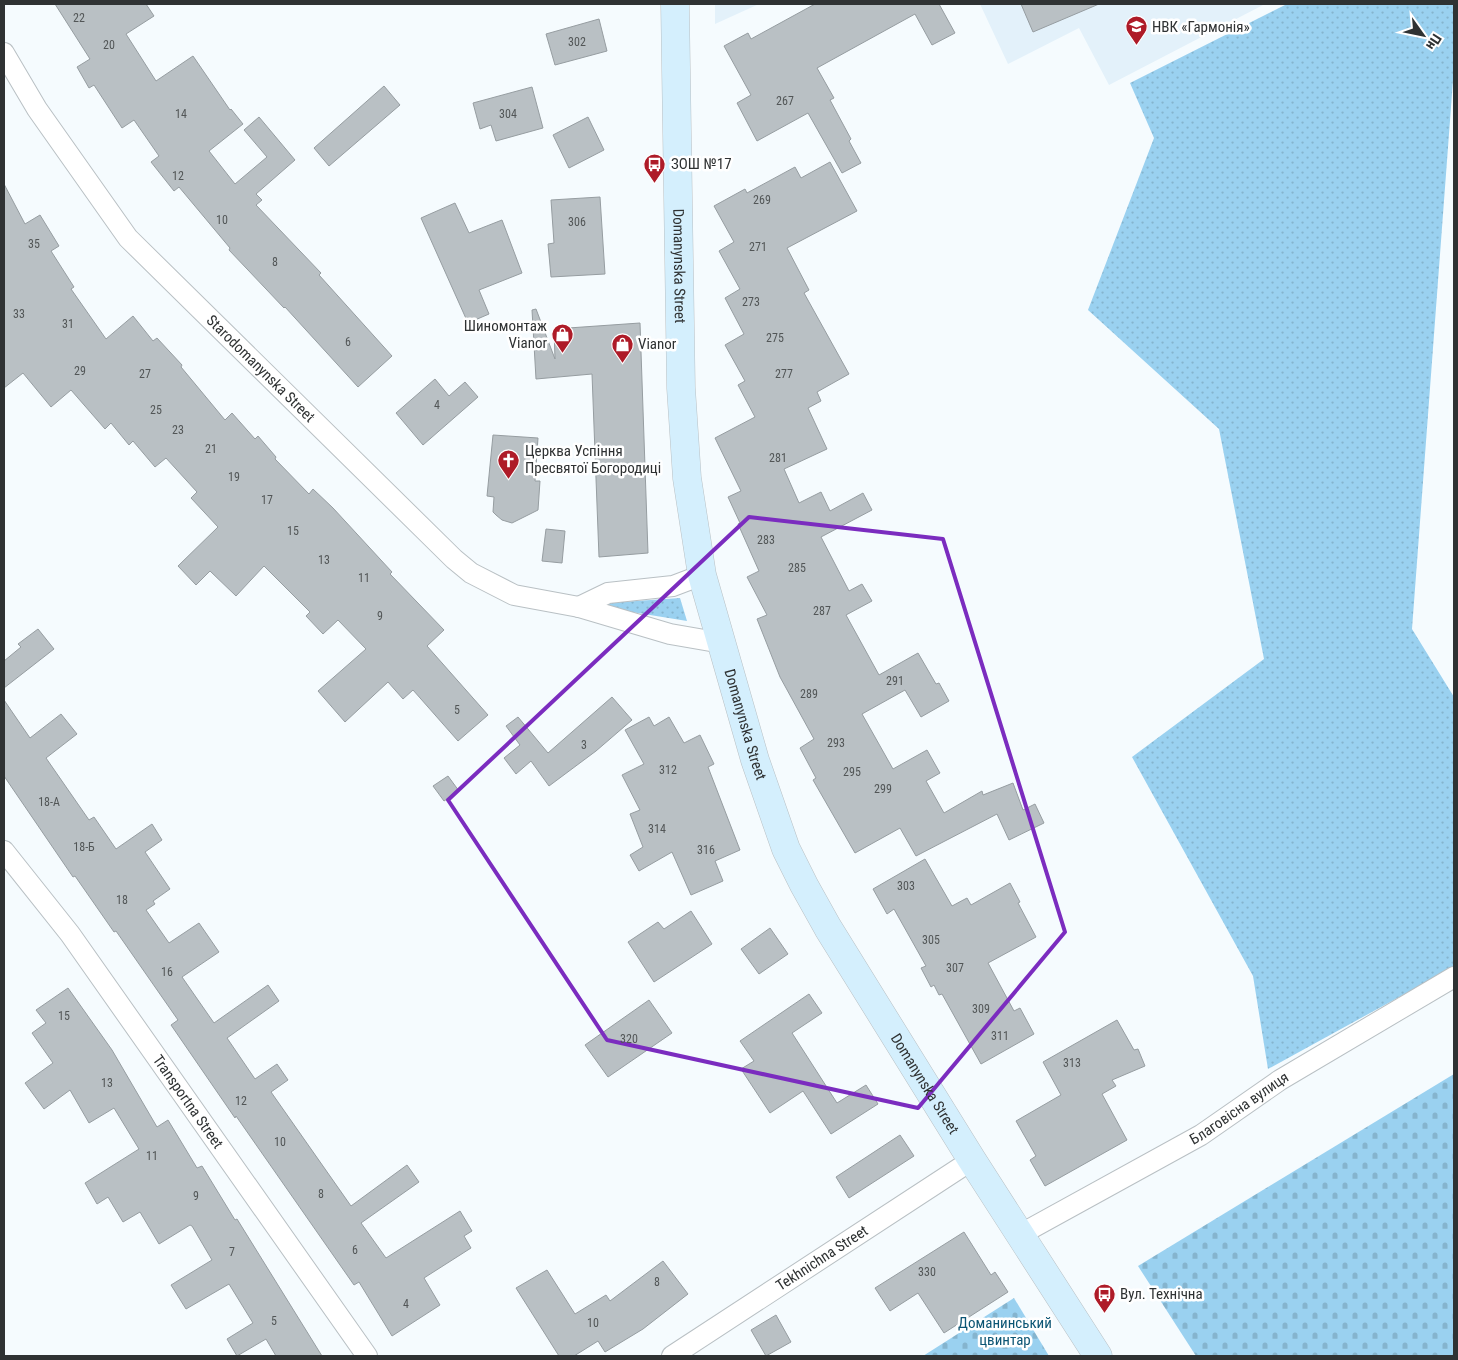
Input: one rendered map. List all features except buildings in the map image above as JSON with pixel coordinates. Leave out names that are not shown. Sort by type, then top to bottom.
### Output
[{"type":"main road","name":"Domanynska Street","points":[[675,4],[681,388],[686,478],[702,575],[755,760],[786,849],[828,928],[972,1160],[1098,1356]]},
{"type":"street","name":"Starodomanynska Street","points":[[4,53],[37,109],[128,238],[454,560],[470,573],[514,595],[578,607],[670,634],[722,643]]},
{"type":"street","points":[[578,607],[608,593],[673,586],[702,575]]},
{"type":"street","name":"Transportna Street","points":[[4,851],[70,934],[366,1356]]},
{"type":"street","name":"Благовісна вулиця","points":[[1021,1234],[1201,1135],[1280,1080],[1454,977]]},
{"type":"street","name":"Tekhnichna Street","points":[[672,1356],[972,1160]]},
{"type":"highlighted area","points":[[749,517],[943,539],[1065,932],[918,1108],[607,1040],[448,800]]},
{"type":"shaded area","points":[[715,4],[759,4],[715,24]]},
{"type":"shaded area","name":"НВК «Гармонія»","points":[[980,4],[1265,4],[1109,85],[1079,28],[1008,64]]},
{"type":"green space","points":[[1287,4],[1454,4],[1454,67],[1412,629],[1454,697],[1454,967],[1268,1069],[1253,976],[1132,757],[1264,659],[1219,429],[1088,310],[1154,138],[1130,83]]},
{"type":"green space","points":[[680,598],[687,621],[607,608],[607,603]]},
{"type":"green space","points":[[1454,1074],[1454,1356],[1196,1356],[1138,1266]]},
{"type":"green space","name":"Доманинський цвинтар","points":[[1014,1298],[1049,1356],[923,1356]]},
{"type":"place","name":"НВК «Гармонія»","points":[[1136,46]]},
{"type":"place","name":"ЗОШ №17","points":[[655,183]]},
{"type":"place","name":"Шиномонтаж Vianor","points":[[563,354]]},
{"type":"place","name":"Vianor","points":[[622,363]]},
{"type":"place","name":"Церква Успіння Пресвятої Богородиці","points":[[509,479]]},
{"type":"place","name":"Вул. Технічна","points":[[1104,1313]]}]
